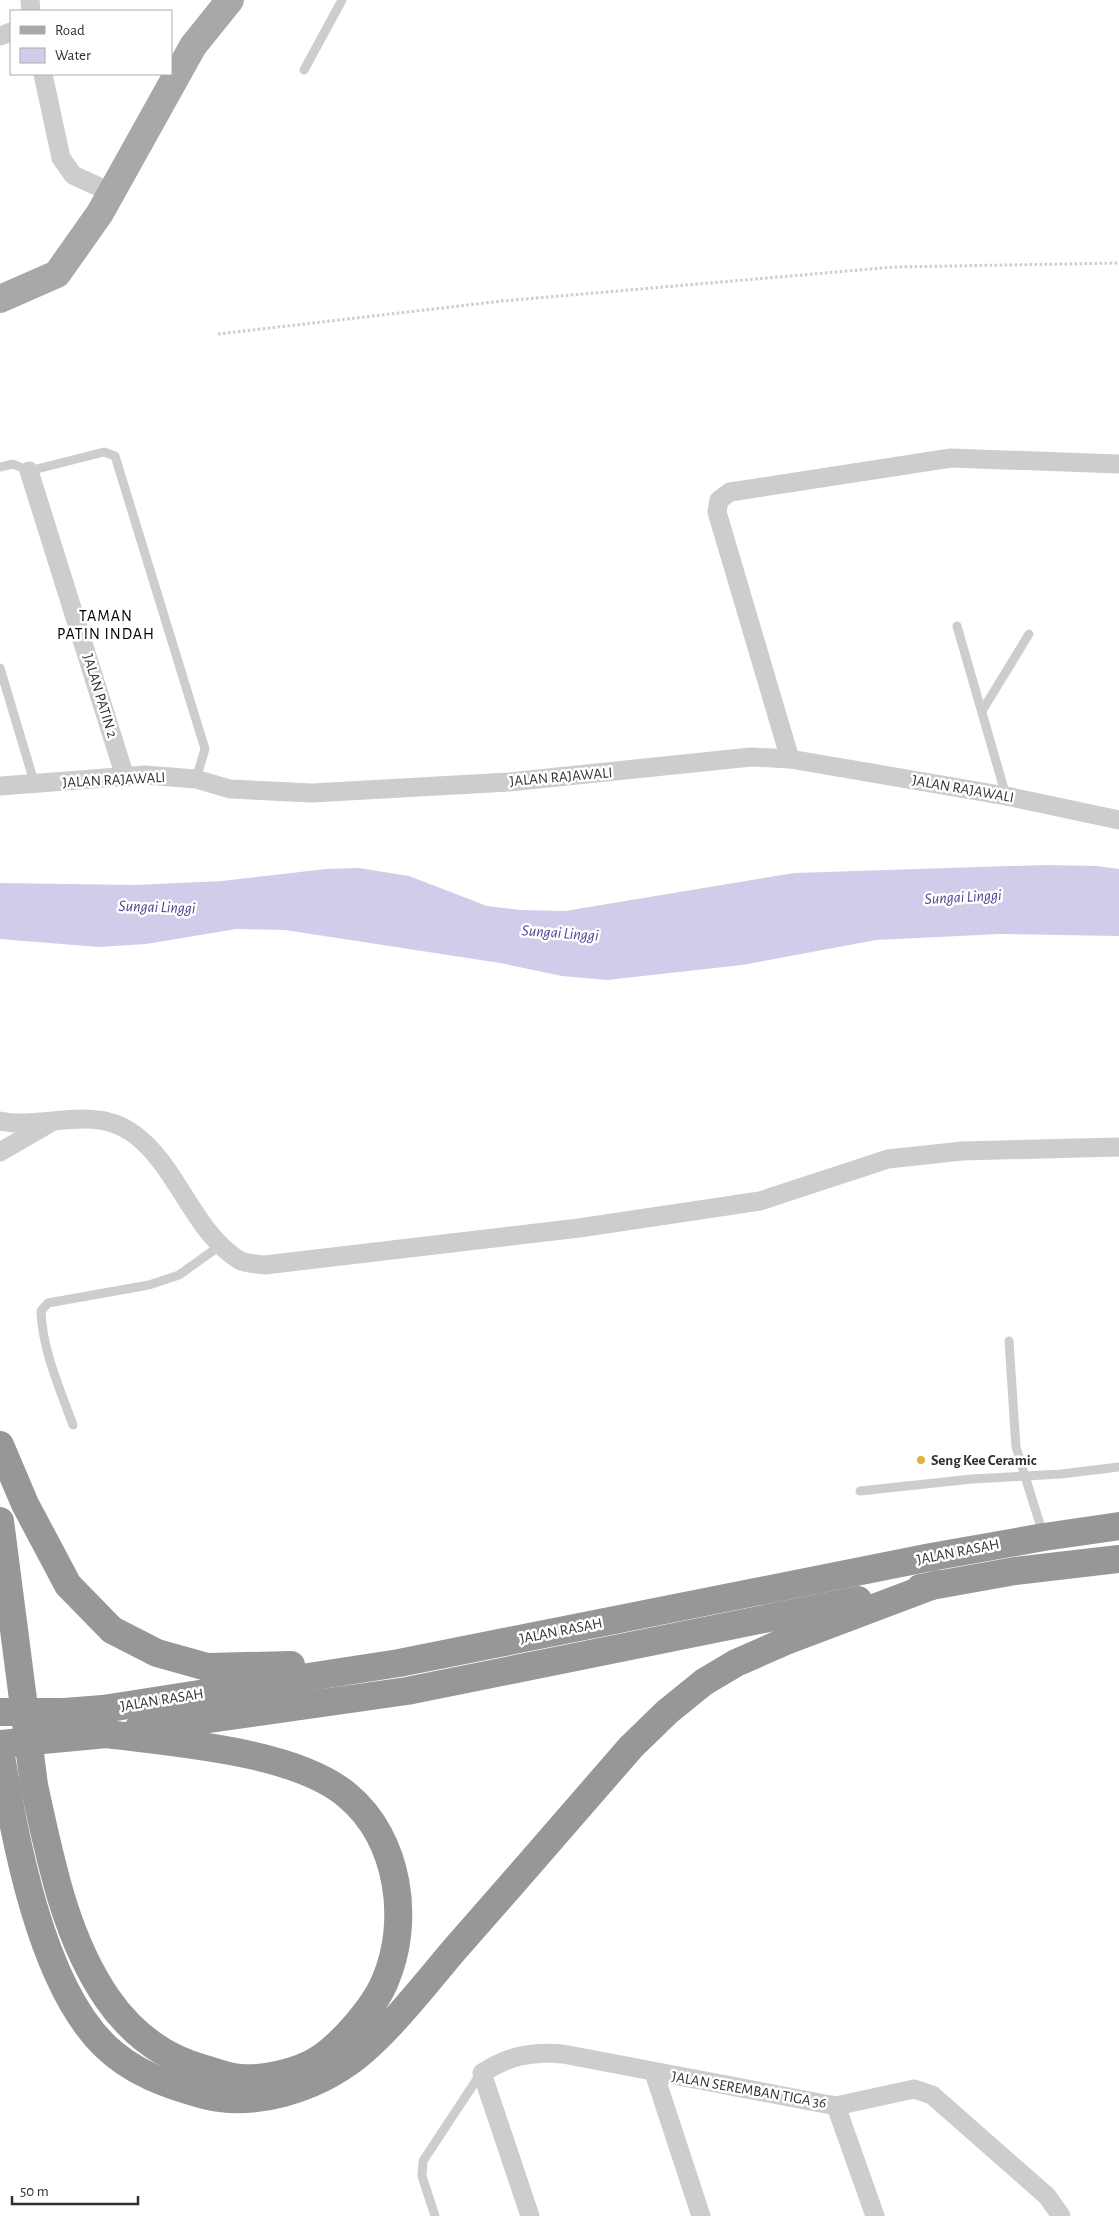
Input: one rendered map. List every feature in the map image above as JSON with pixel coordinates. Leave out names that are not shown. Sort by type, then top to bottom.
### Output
[{"type":"highway","points":[[0,1444],[25,1504],[68,1585],[112,1630],[157,1653],[207,1667],[399,1663]]},
{"type":"highway","points":[[0,1521],[34,1785],[43,1826],[62,1901],[86,1959],[107,1998],[138,2033],[161,2051],[186,2063],[240,2078],[269,2076],[296,2069],[319,2059],[344,2036],[385,1982],[397,1939],[398,1889],[385,1847],[369,1817],[348,1795],[318,1776],[273,1760],[105,1721]]},
{"type":"highway","name":"JALAN RASAH","points":[[0,1744],[105,1721],[1044,1536],[1119,1526]]},
{"type":"highway","name":"JALAN RASAH","points":[[0,1712],[64,1712],[105,1721],[406,1691],[937,1584],[1015,1571],[1119,1559]]},
{"type":"highway","points":[[0,1750],[13,1827],[26,1879],[60,1977],[81,2018],[113,2052],[134,2068],[167,2085],[216,2098],[261,2098],[302,2086],[330,2074],[357,2056],[402,2010],[631,1747],[667,1712],[704,1682],[736,1663],[786,1641],[937,1584]]},
{"type":"main road","points":[[0,299],[57,274],[86,234],[112,193],[193,46],[223,3]]},
{"type":"street","points":[[43,75],[61,158],[73,175],[112,193]]},
{"type":"street","points":[[790,759],[716,512],[719,500],[730,492],[951,458],[1119,464]]},
{"type":"street","name":"JALAN PATIN 2","points":[[29,472],[126,777]]},
{"type":"street","name":"JALAN RAJAWALI","points":[[0,786],[35,785],[145,775],[196,779],[230,789],[312,793],[509,782],[751,757],[790,759],[1006,796],[1119,820]]},
{"type":"street","points":[[0,1121],[51,1122],[86,1118],[111,1122],[131,1132],[155,1153],[221,1245],[241,1261],[266,1265],[579,1228],[760,1201],[888,1159],[962,1151],[1119,1147]]},
{"type":"street","points":[[0,1152],[51,1122]]},
{"type":"street","name":"JALAN SEREMBAN TIGA 36","points":[[482,2073],[498,2063],[536,2052],[563,2054],[654,2073],[836,2106],[914,2089],[932,2095],[1047,2196],[1061,2216]]},
{"type":"street","points":[[482,2073],[530,2216]]},
{"type":"street","points":[[654,2073],[701,2216]]},
{"type":"street","points":[[836,2106],[875,2216]]},
{"type":"lane","points":[[304,70],[342,0]]},
{"type":"lane","points":[[0,467],[13,464],[29,472],[104,452],[115,456],[205,749],[196,779]]},
{"type":"lane","points":[[957,626],[1006,796]]},
{"type":"lane","points":[[982,711],[1029,634]]},
{"type":"lane","points":[[0,668],[35,785]]},
{"type":"lane","points":[[73,1425],[53,1368],[41,1324],[41,1311],[48,1303],[149,1285],[179,1275],[221,1245]]},
{"type":"lane","points":[[1009,1341],[1016,1447],[1044,1536]]},
{"type":"lane","points":[[860,1491],[972,1479],[1024,1477],[1119,1467]]},
{"type":"lane","points":[[435,2216],[422,2176],[423,2160],[482,2073]]},
{"type":"path","points":[[218,334],[502,301],[884,268],[1119,263]]},
{"type":"water","name":"Sungai Linggi","points":[[1045,865],[1097,866],[1119,869],[1119,936],[1000,934],[876,940],[742,965],[607,980],[562,976],[500,963],[285,930],[236,929],[146,944],[98,947],[0,939],[0,883],[136,885],[222,881],[326,869],[359,868],[409,876],[487,906],[521,910],[565,911],[794,873]]},
{"type":"place","name":"Seng Kee Ceramic","points":[[921,1460]]},
{"type":"district","name":"TAMAN PATIN INDAH","points":[[106,625]]}]
